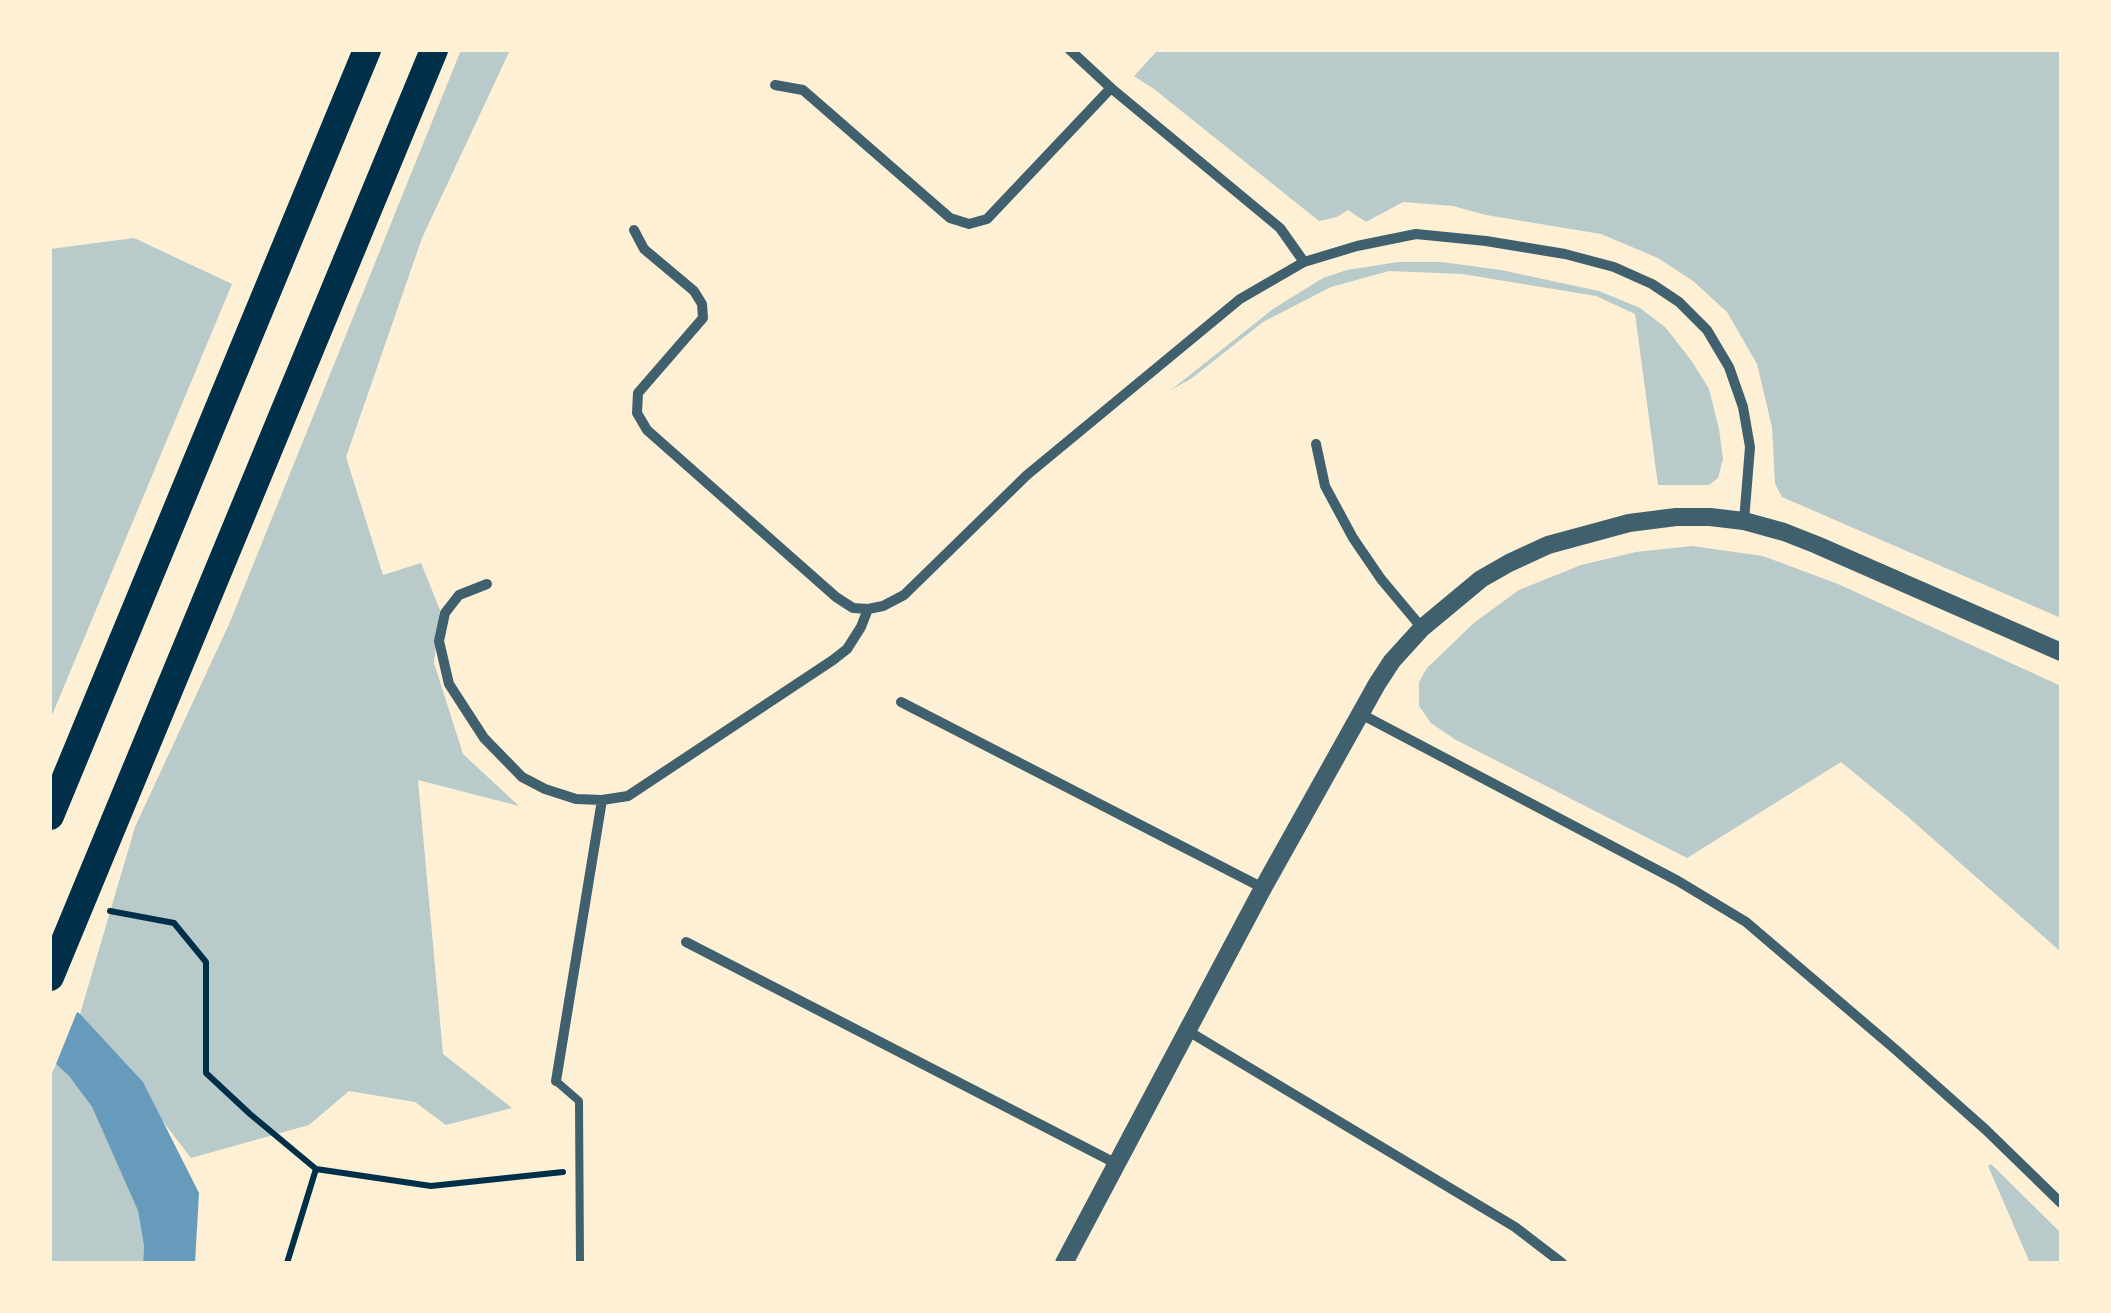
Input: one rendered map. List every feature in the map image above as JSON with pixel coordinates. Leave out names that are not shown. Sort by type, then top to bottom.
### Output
[{"type":"highway","points":[[51,815],[367,50]]},
{"type":"highway","points":[[50,977],[434,50]]},
{"type":"street","points":[[1070,50],[1280,228],[1304,262]]},
{"type":"street","points":[[775,85],[803,90],[950,218],[969,224],[986,219],[1111,88]]},
{"type":"street","points":[[634,230],[644,249],[694,291],[702,304],[703,318],[638,393],[637,414],[647,430],[853,608],[868,610],[904,595],[1042,462],[1240,299],[1304,262],[1416,234],[1564,254],[1614,267],[1652,284],[1679,302],[1707,330],[1729,367],[1743,407],[1750,447],[1744,521]]},
{"type":"street","points":[[1316,444],[1325,486],[1353,538],[1422,628]]},
{"type":"street","points":[[1064,1263],[1359,713],[1392,661],[1422,628],[1481,579],[1548,545],[1598,530],[1693,517],[1744,521],[1817,545],[2061,652]]},
{"type":"street","points":[[487,584],[459,594],[445,613],[440,641],[449,684],[484,738],[522,777],[545,790],[576,799],[628,796],[833,660],[847,649],[868,610]]},
{"type":"street","points":[[902,702],[1263,888]]},
{"type":"street","points":[[1359,713],[1678,881],[1746,922],[1922,1073],[2061,1202]]},
{"type":"street","points":[[556,1081],[602,800]]},
{"type":"street","points":[[686,942],[1115,1163]]},
{"type":"street","points":[[1188,1031],[1515,1227],[1562,1263]]},
{"type":"lane","points":[[556,1081],[579,1101],[580,1263]]},
{"type":"path","points":[[103,910],[174,922],[206,962],[206,1073],[316,1169],[431,1186],[580,1170]]},
{"type":"path","points":[[288,1263],[316,1169]]},
{"type":"shaded area","points":[[461,50],[510,50],[422,238],[346,457],[383,575],[421,563],[440,610],[434,663],[463,754],[519,806],[418,780],[443,1054],[512,1108],[446,1125],[415,1102],[349,1091],[309,1125],[191,1158],[80,1014],[135,827],[230,622]]},
{"type":"shaded area","points":[[1158,50],[2061,50],[2061,618],[1782,497],[1775,484],[1772,427],[1757,364],[1727,312],[1693,281],[1658,258],[1601,234],[1453,206],[1403,202],[1366,222],[1348,210],[1319,221],[1134,76]]},
{"type":"shaded area","points":[[134,238],[232,284],[50,720],[50,249]]},
{"type":"shaded area","points":[[1398,262],[1442,262],[1501,270],[1599,291],[1640,308],[1665,327],[1709,389],[1723,459],[1718,478],[1709,485],[1658,485],[1635,314],[1596,296],[1462,274],[1389,271],[1331,287],[1263,322],[1171,390],[1273,309],[1323,278]]},
{"type":"shaded area","points":[[1692,546],[1763,556],[1838,584],[2061,686],[2061,952],[1841,762],[1687,858],[1456,740],[1431,723],[1419,706],[1419,682],[1427,668],[1475,622],[1519,590],[1581,565],[1636,552]]},
{"type":"shaded area","points":[[56,1064],[92,1107],[138,1211],[143,1263],[50,1263],[50,1078]]},
{"type":"shaded area","points":[[1991,1164],[2061,1233],[2061,1263],[2030,1263],[1988,1166]]},
{"type":"water","points":[[50,993],[80,1014],[143,1082],[199,1193],[195,1263],[143,1263],[138,1211],[92,1107],[56,1064]]},
{"type":"pier","points":[[50,988],[79,1007],[54,1069],[50,1066]]}]
